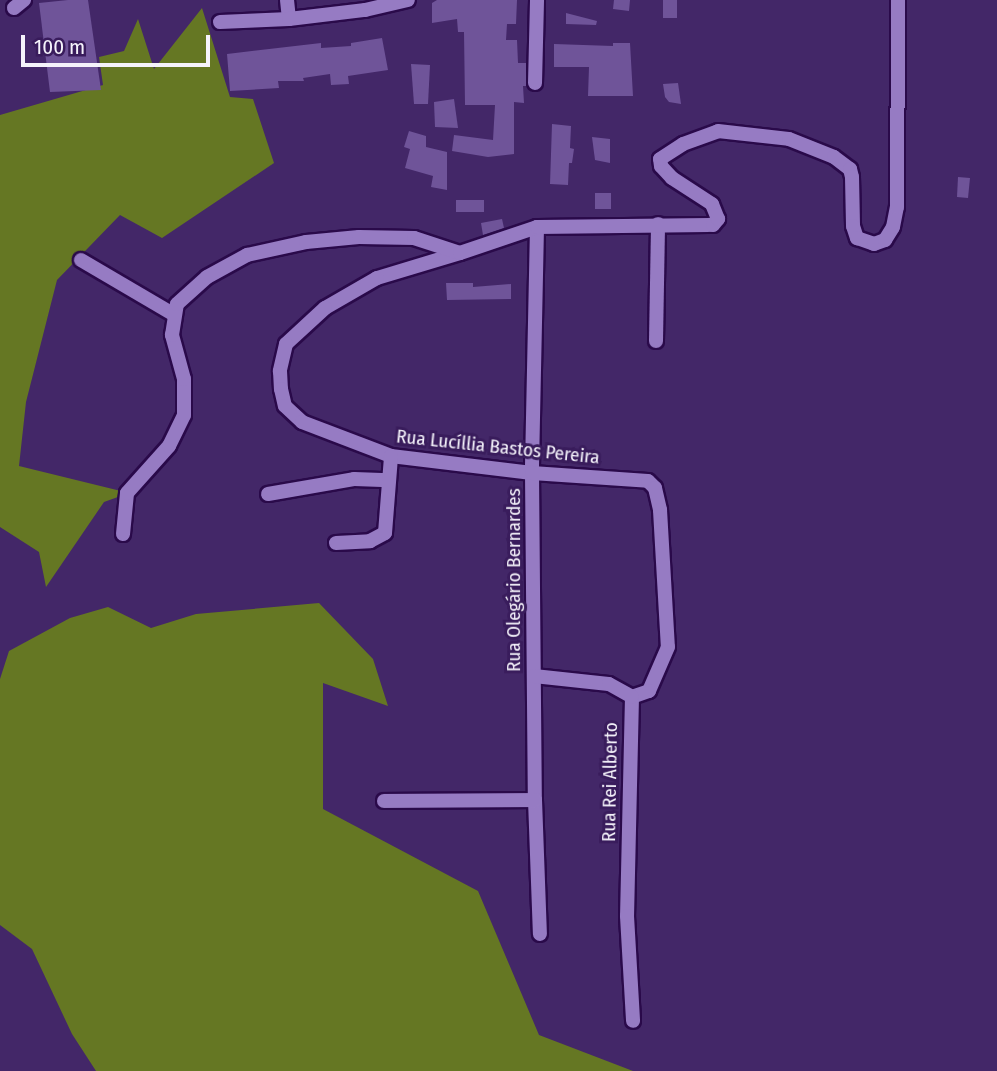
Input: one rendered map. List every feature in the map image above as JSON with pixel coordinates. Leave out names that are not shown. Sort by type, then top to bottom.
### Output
[{"type":"street","points":[[287,0],[289,19]]},
{"type":"street","points":[[220,22],[289,19],[384,8],[408,0]]},
{"type":"street","points":[[536,83],[537,0]]},
{"type":"street","name":"Rua Lucíllia Bastos Pereira","points":[[648,481],[532,473],[391,456],[328,434],[292,415],[285,406],[281,390],[282,354],[301,327],[350,291],[377,278],[537,227],[713,225],[718,219],[712,204],[665,171],[660,159],[667,152],[718,131],[749,132],[789,139],[844,163],[852,177],[853,226],[862,242],[874,244],[885,240],[895,219],[898,0]]},
{"type":"street","points":[[656,341],[658,225]]},
{"type":"street","name":"Rua Olegário Bernardes","points":[[537,227],[532,473],[535,800],[540,934]]},
{"type":"street","points":[[122,534],[127,493],[169,446],[184,415],[184,379],[172,335],[173,314],[189,291],[207,277],[247,255],[272,248],[359,236],[414,238],[460,253]]},
{"type":"street","points":[[81,260],[173,314]]},
{"type":"street","points":[[336,543],[370,541],[385,533],[391,456]]},
{"type":"street","points":[[268,494],[354,479],[388,480]]},
{"type":"street","name":"Rua Rei Alberto","points":[[633,1021],[627,916],[632,696],[649,691],[668,647],[659,501],[648,481]]},
{"type":"street","points":[[534,676],[609,684],[632,696]]},
{"type":"street","points":[[384,801],[535,800]]},
{"type":"green space","points":[[202,8],[230,97],[253,99],[274,163],[162,238],[120,215],[57,280],[26,402],[19,466],[129,493],[104,502],[46,587],[39,552],[0,527],[0,115],[103,85],[99,57],[124,51],[138,19],[154,69]]},
{"type":"green space","points":[[319,603],[373,659],[388,706],[323,683],[323,809],[478,891],[539,1035],[633,1071],[96,1071],[72,1034],[32,949],[0,925],[0,679],[9,651],[70,618],[108,607],[151,628],[196,614]]},
{"type":"building","points":[[88,0],[101,90],[50,92],[39,3]]},
{"type":"building","points":[[437,0],[517,0],[516,24],[507,24],[506,40],[517,40],[518,63],[526,63],[526,86],[523,86],[524,103],[514,102],[514,154],[488,157],[452,151],[454,135],[493,140],[495,105],[465,105],[464,32],[458,32],[457,19],[432,23],[432,3]]},
{"type":"building","points":[[614,0],[630,0],[629,11],[613,9]]},
{"type":"building","points":[[663,0],[677,0],[677,18],[663,18]]},
{"type":"building","points":[[566,13],[597,21],[596,25],[566,24]]},
{"type":"building","points":[[382,38],[388,70],[348,76],[349,84],[331,85],[330,74],[303,78],[304,81],[278,81],[279,88],[230,91],[227,54],[321,43],[321,48],[351,46],[351,43]]},
{"type":"building","points":[[613,43],[630,43],[633,96],[588,96],[589,67],[554,67],[554,44],[613,46]]},
{"type":"building","points":[[411,64],[430,65],[428,104],[414,104]]},
{"type":"building","points":[[678,83],[681,104],[669,102],[665,97],[663,84]]},
{"type":"building","points":[[454,99],[458,128],[435,127],[434,102]]},
{"type":"building","points":[[552,124],[571,126],[570,148],[574,149],[572,163],[569,163],[568,185],[550,184]]},
{"type":"building","points":[[409,131],[426,136],[426,147],[447,152],[447,190],[431,187],[433,176],[405,168],[410,149],[404,147]]},
{"type":"building","points":[[592,137],[610,139],[610,163],[595,160]]},
{"type":"building","points":[[958,177],[970,178],[968,198],[957,197]]},
{"type":"building","points":[[595,193],[611,193],[611,209],[595,209]]},
{"type":"building","points":[[456,200],[484,200],[484,212],[456,212]]},
{"type":"building","points":[[502,219],[504,228],[483,235],[481,223]]},
{"type":"building","points":[[446,283],[473,283],[473,287],[511,284],[511,299],[447,300]]}]
